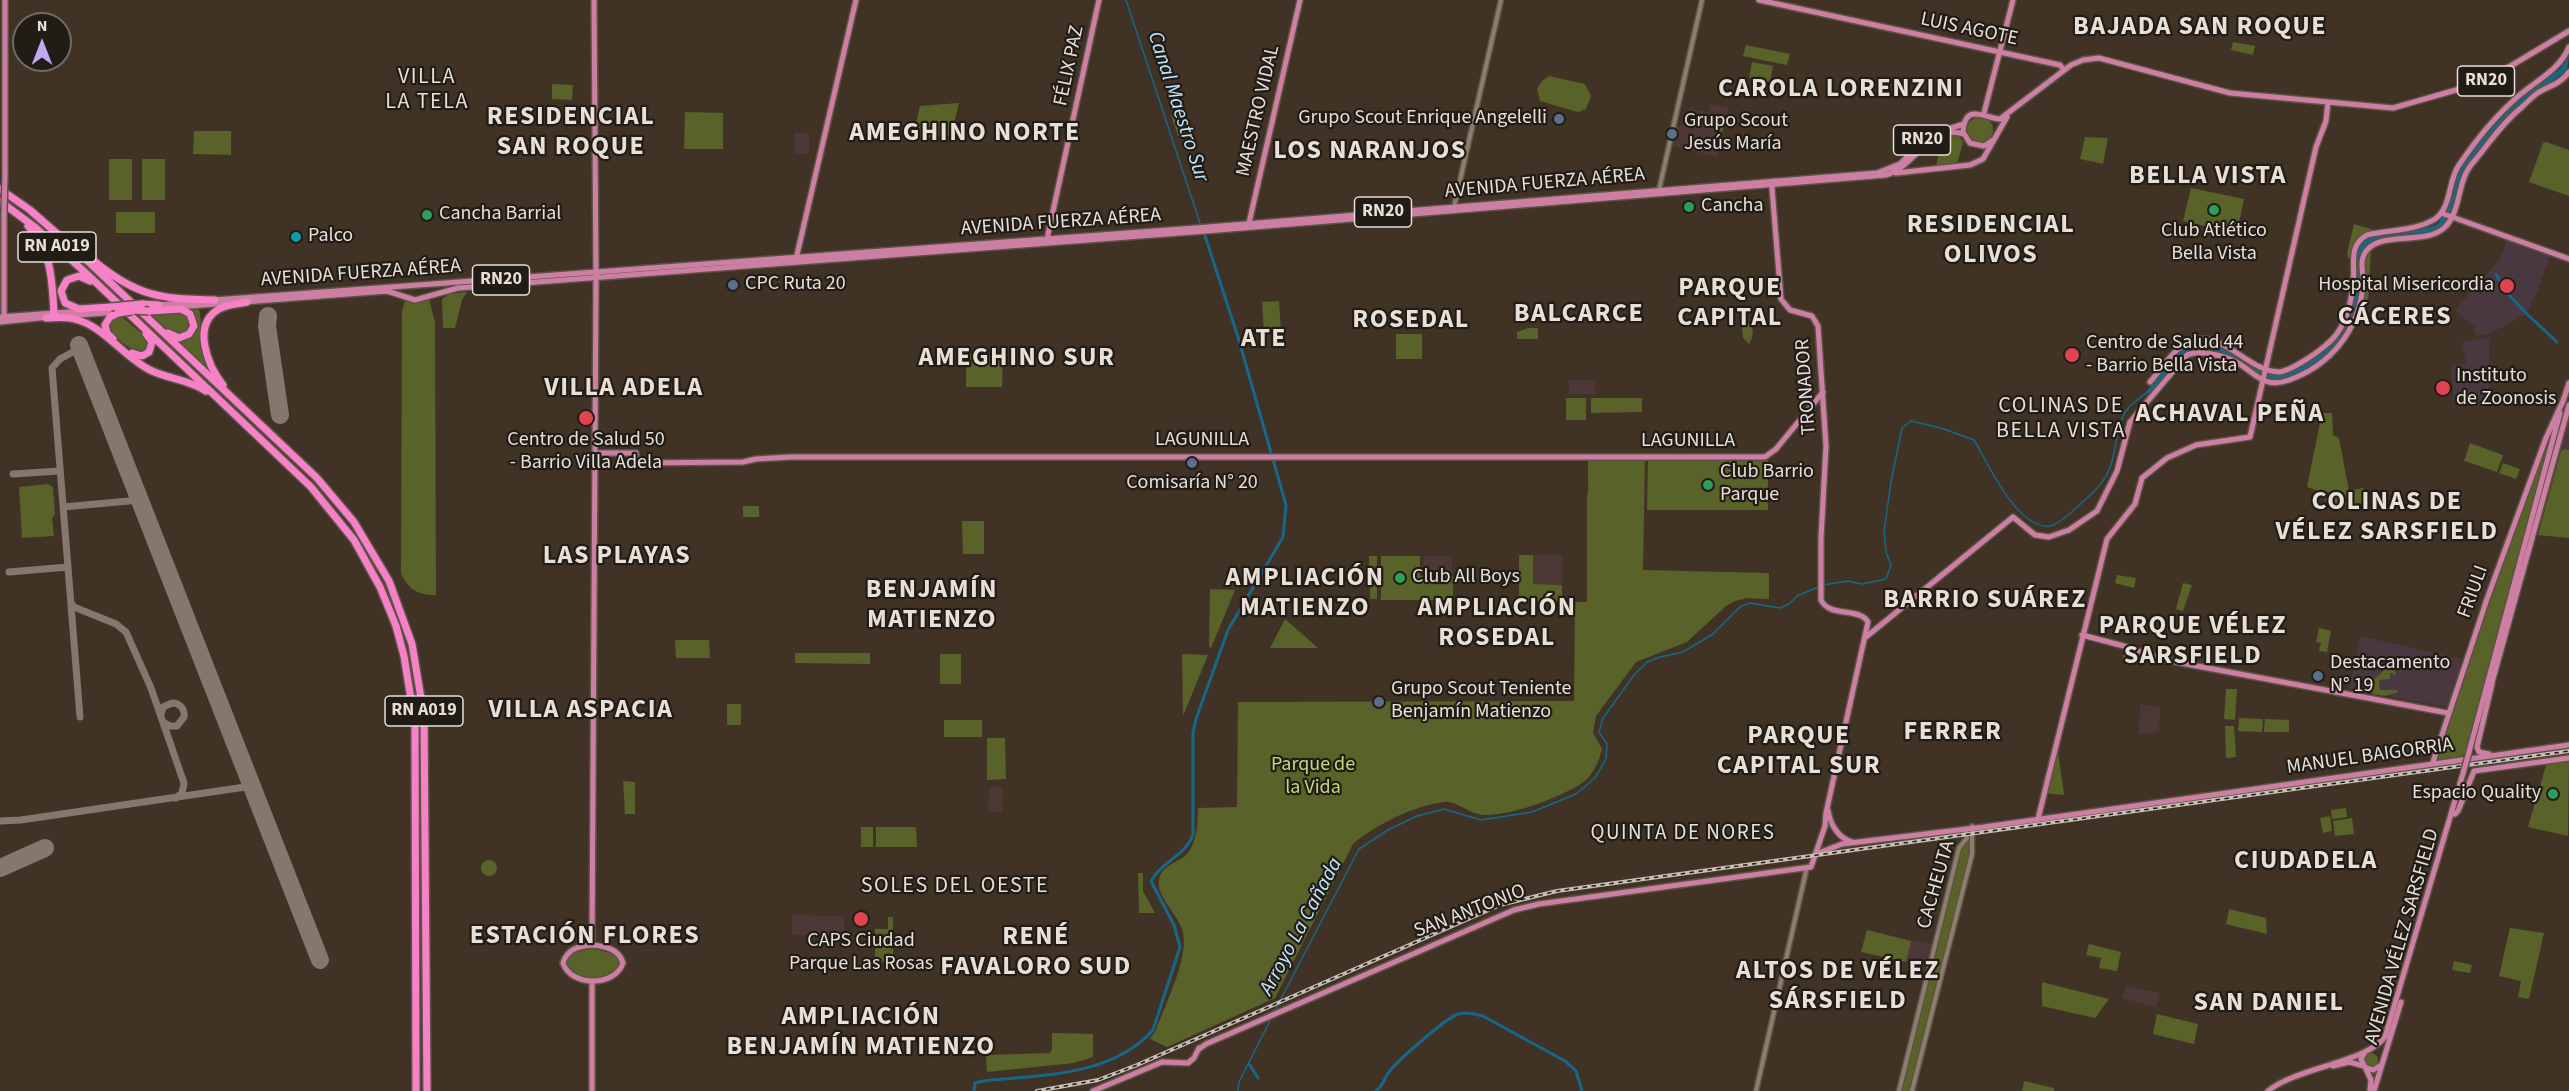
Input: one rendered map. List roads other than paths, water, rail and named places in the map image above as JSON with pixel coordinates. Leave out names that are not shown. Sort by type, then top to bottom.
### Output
[{"type":"highway","name":"RN A019","points":[[0,189],[18,201],[94,267],[317,478],[350,517],[384,571],[409,634],[420,680],[425,729],[428,1091]]},
{"type":"highway","points":[[18,201],[44,216],[79,248],[170,334],[184,337],[193,329],[192,317],[183,310],[146,308],[122,310],[79,309],[70,307],[62,298],[63,285],[69,278],[82,276],[122,310],[150,339],[152,347],[147,354],[139,356],[134,354],[107,333],[105,325],[107,320],[122,310],[146,308],[159,305]]},
{"type":"highway","name":"RN A019","points":[[0,203],[42,234],[311,486],[345,528],[380,586],[401,641],[415,724],[415,1091]]},
{"type":"highway","points":[[0,203],[25,223],[43,247],[51,271],[54,313]]},
{"type":"highway","points":[[79,248],[112,275],[142,292],[176,300],[215,300]]},
{"type":"highway","points":[[242,407],[212,368],[204,336],[207,322],[216,311],[224,306],[247,302]]},
{"type":"highway","points":[[46,318],[71,318],[87,324],[148,369],[183,379],[202,388],[248,426]]},
{"type":"main road","points":[[2,319],[5,0]]},
{"type":"main road","points":[[592,945],[596,321],[594,0]]},
{"type":"main road","points":[[795,260],[856,0]]},
{"type":"main road","name":"FÉLIX PAZ","points":[[1048,241],[1099,0]]},
{"type":"main road","name":"MAESTRO VIDAL","points":[[1248,226],[1300,0]]},
{"type":"main road","name":"LUIS AGOTE","points":[[1759,0],[2062,67]]},
{"type":"main road","points":[[1997,130],[1987,115],[2013,0]]},
{"type":"main road","name":"RN20","points":[[2016,107],[1997,130],[1993,140],[1984,146],[1977,146],[1967,141],[1964,124],[1972,115],[1987,115],[2000,119],[2062,67],[2083,60],[2105,59],[2230,93],[2393,108],[2470,87],[2511,67],[2569,31]]},
{"type":"main road","points":[[1811,863],[1822,835],[1864,639],[2013,517],[2036,535],[2049,537],[2069,530],[2099,508],[2117,471],[2130,422],[2187,355],[2201,353],[2234,361],[2252,376],[2280,382],[2299,375],[2329,356],[2350,332],[2360,305],[2363,285],[2362,257],[2370,247],[2381,242],[2433,234],[2444,228],[2458,166],[2506,108],[2557,66],[2569,48]]},
{"type":"main road","points":[[2446,215],[2469,167],[2518,109],[2538,93],[2558,84],[2569,72]]},
{"type":"main road","points":[[2038,817],[2106,541],[2135,504],[2142,478],[2167,458],[2196,445],[2250,437],[2316,147],[2326,120],[2328,102]]},
{"type":"main road","name":"AVENIDA FUERZA AÉREA","points":[[146,308],[596,275],[697,270],[1205,227],[1248,226],[1886,171],[1903,162],[1929,135],[1964,124]]},
{"type":"main road","name":"RN20","points":[[1894,173],[1907,164],[1926,143],[1936,137],[1949,132],[1964,134]]},
{"type":"main road","name":"AVENIDA FUERZA AÉREA","points":[[1048,241],[1199,232],[1455,207],[1974,165],[1983,159],[1993,140]]},
{"type":"main road","name":"TRONADOR","points":[[1774,182],[1781,299],[1788,308],[1808,314],[1817,323],[1826,451],[1820,581],[1822,602],[1831,610],[1867,620],[1864,639]]},
{"type":"main road","points":[[2150,382],[2180,348],[2198,339],[2211,341],[2237,351],[2265,370],[2280,372],[2332,340],[2346,316],[2353,285],[2353,255],[2361,239],[2367,235],[2424,224],[2446,215],[2569,259]]},
{"type":"main road","points":[[1199,232],[1205,227]]},
{"type":"main road","name":"AVENIDA FUERZA AÉREA","points":[[159,305],[387,291],[414,300],[458,288],[726,262],[795,260]]},
{"type":"main road","points":[[697,270],[725,266],[726,262]]},
{"type":"main road","points":[[2,319],[54,313],[122,310]]},
{"type":"main road","points":[[2,319],[46,318],[122,310]]},
{"type":"main road","name":"AVENIDA VÉLEZ SARSFIELD","points":[[2492,676],[2569,382]]},
{"type":"main road","name":"LAGUNILLA","points":[[595,453],[636,453],[636,463],[743,462],[756,459],[819,456],[1580,458],[1769,456],[1823,392]]},
{"type":"main road","name":"FRIULI","points":[[2433,762],[2518,513],[2546,438],[2563,401]]},
{"type":"main road","name":"AVENIDA VÉLEZ SARSFIELD","points":[[2372,1091],[2468,770],[2492,676],[2569,405]]},
{"type":"main road","points":[[2082,635],[2165,660],[2448,713]]},
{"type":"main road","points":[[2492,676],[2478,750],[2484,754],[2532,750]]},
{"type":"main road","points":[[2453,759],[2462,758],[2466,753],[2482,696],[2492,676]]},
{"type":"main road","points":[[2466,760],[2569,744]]},
{"type":"main road","points":[[2468,770],[2569,758]]},
{"type":"main road","name":"MANUEL BAIGORRIA","points":[[1833,846],[2453,759],[2466,760]]},
{"type":"main road","name":"MANUEL BAIGORRIA","points":[[2227,791],[2466,760]]},
{"type":"main road","name":"AVENIDA VÉLEZ SARSFIELD","points":[[2367,1051],[2381,1042],[2388,1031],[2468,770]]},
{"type":"main road","points":[[1822,835],[1824,844],[1833,846],[1839,840],[1838,832],[1830,819],[1828,807]]},
{"type":"main road","points":[[1822,835],[1829,828],[1838,832]]},
{"type":"main road","name":"MANUEL BAIGORRIA","points":[[1838,832],[1845,840],[1855,842],[1969,828]]},
{"type":"main road","name":"SAN ANTONIO","points":[[1093,1091],[1162,1062],[1188,1063],[1204,1043],[1518,906],[1811,863],[1833,846]]},
{"type":"main road","points":[[592,945],[615,951],[623,963],[619,971],[611,976],[592,981],[572,975],[563,963],[570,951],[592,945]]},
{"type":"main road","points":[[592,981],[592,1091]]},
{"type":"main road","points":[[2364,1067],[2361,1059],[2367,1051]]},
{"type":"main road","points":[[2367,1051],[2378,1052],[2381,1063],[2375,1070],[2351,1062],[2342,1063],[2292,1078],[2270,1091],[2291,1076],[2367,1051]]},
{"type":"main road","name":"AVENIDA VÉLEZ SARSFIELD","points":[[2364,1067],[2370,1079],[2372,1091]]},
{"type":"street","points":[[1455,207],[1501,0]]},
{"type":"street","points":[[1659,190],[1702,0]]},
{"type":"street","name":"CACHEUTA","points":[[1912,1091],[1972,854],[1969,828]]},
{"type":"street","name":"CACHEUTA","points":[[1899,1091],[1962,842],[1967,838],[1969,828]]},
{"type":"street","points":[[1962,842],[1971,841]]},
{"type":"street","points":[[1756,1091],[1811,863]]},
{"type":"water","points":[[2569,56],[2567,70],[2504,119],[2465,168],[2449,219],[2441,227],[2421,234],[2377,239],[2364,249],[2360,258],[2361,283],[2356,310],[2345,336],[2332,352],[2293,375],[2284,379],[2273,379],[2259,375],[2220,354],[2221,352],[2196,346],[2185,352],[2151,394],[2146,392],[2174,356],[2185,347],[2199,341],[2212,342],[2262,371],[2275,374],[2288,372],[2315,357],[2336,338],[2344,326],[2354,299],[2356,256],[2365,241],[2380,233],[2422,229],[2439,223],[2461,165],[2510,107],[2559,70]]},
{"type":"waterway","name":"Canal Maestro Sur","points":[[1126,0],[1200,223]]},
{"type":"waterway","name":"Canal Maestro Sur","points":[[974,1091],[975,1083],[983,1081],[1051,1075],[1096,1065],[1117,1057],[1136,1045],[1153,1030],[1180,947],[1174,925],[1151,881],[1161,868],[1185,848],[1193,835],[1193,732],[1196,719],[1228,630],[1283,537],[1286,505],[1238,337],[1205,236]]},
{"type":"waterway","points":[[2496,274],[2507,293],[2527,314]]},
{"type":"waterway","points":[[2528,315],[2557,342]]},
{"type":"waterway","name":"Arroyo La Cañada","points":[[1274,1012],[1359,849],[1388,830],[1417,816],[1444,809],[1481,820],[1532,812],[1576,794],[1595,778],[1606,759],[1607,744],[1599,732],[1603,718],[1634,675],[1647,662],[1683,652],[1713,634],[1741,606],[1750,603],[1780,608],[1789,604],[1797,596],[1823,585],[1848,581],[1862,584],[1886,579],[1891,565],[1886,552],[1884,531],[1891,482],[1902,428],[1911,421],[1941,428],[1974,440],[1995,478],[2015,507],[2038,524],[2050,526],[2071,513],[2103,481],[2112,463],[2119,426],[2125,412],[2149,391]]},
{"type":"waterway","name":"Canal Maestro Sur","points":[[1376,1091],[1389,1072],[1421,1041],[1450,1018],[1466,1013],[1483,1016],[1565,1061],[1576,1071],[1582,1091]]},
{"type":"waterway","name":"Arroyo La Cañada","points":[[1238,1091],[1239,1082],[1271,1019]]},
{"type":"waterway","points":[[1249,1064],[1258,1078]]},
{"type":"railway","points":[[1037,1091],[1098,1080],[1137,1065],[1500,905],[1557,891],[2569,751]]},
{"type":"place","name":"Grupo Scout Enrique Angelelli","points":[[1559,119]]},
{"type":"place","name":"Grupo Scout Jesús María","points":[[1672,134]]},
{"type":"place","name":"Cancha","points":[[1689,207]]},
{"type":"place","name":"Club Atlético Bella Vista","points":[[2214,210]]},
{"type":"place","name":"Cancha Barrial","points":[[427,215]]},
{"type":"place","name":"Palco","points":[[296,237]]},
{"type":"place","name":"CPC Ruta 20","points":[[733,285]]},
{"type":"place","name":"Hospital Misericordia","points":[[2507,286]]},
{"type":"place","name":"Centro de Salud 44 - Barrio Bella Vista","points":[[2072,355]]},
{"type":"place","name":"Instituto de Zoonosis","points":[[2443,388]]},
{"type":"place","name":"Centro de Salud 50 - Barrio Villa Adela","points":[[586,418]]},
{"type":"place","name":"Comisaría N° 20","points":[[1192,463]]},
{"type":"place","name":"Club Barrio Parque","points":[[1708,485]]},
{"type":"place","name":"Club All Boys","points":[[1400,578]]},
{"type":"place","name":"Destacamento N° 19","points":[[2318,676]]},
{"type":"place","name":"Grupo Scout Teniente Benjamín Matienzo","points":[[1379,702]]},
{"type":"place","name":"Espacio Quality","points":[[2553,794]]},
{"type":"place","name":"CAPS Ciudad Parque Las Rosas","points":[[861,919]]},
{"type":"district","name":"BAJADA SAN ROQUE","points":[[2200,28]]},
{"type":"district","name":"VILLA LA TELA","points":[[427,90]]},
{"type":"district","name":"CAROLA LORENZINI","points":[[1841,90]]},
{"type":"district","name":"RESIDENCIAL SAN ROQUE","points":[[571,133]]},
{"type":"district","name":"AMEGHINO NORTE","points":[[965,134]]},
{"type":"district","name":"LOS NARANJOS","points":[[1370,152]]},
{"type":"district","name":"BELLA VISTA","points":[[2208,177]]},
{"type":"district","name":"RESIDENCIAL OLIVOS","points":[[1991,241]]},
{"type":"district","name":"PARQUE CAPITAL","points":[[1730,304]]},
{"type":"district","name":"BALCARCE","points":[[1579,315]]},
{"type":"district","name":"CÁCERES","points":[[2395,318]]},
{"type":"district","name":"ROSEDAL","points":[[1411,321]]},
{"type":"district","name":"ATE","points":[[1264,340]]},
{"type":"district","name":"AMEGHINO SUR","points":[[1017,359]]},
{"type":"district","name":"VILLA ADELA","points":[[624,389]]},
{"type":"district","name":"ACHAVAL PEÑA","points":[[2230,415]]},
{"type":"district","name":"COLINAS DE BELLA VISTA","points":[[2061,420]]},
{"type":"district","name":"COLINAS DE VÉLEZ SARSFIELD","points":[[2387,518]]},
{"type":"district","name":"LAS PLAYAS","points":[[617,557]]},
{"type":"district","name":"AMPLIACIÓN MATIENZO","points":[[1305,594]]},
{"type":"district","name":"BARRIO SUÁREZ","points":[[1985,601]]},
{"type":"district","name":"BENJAMÍN MATIENZO","points":[[932,606]]},
{"type":"district","name":"AMPLIACIÓN ROSEDAL","points":[[1497,624]]},
{"type":"district","name":"PARQUE VÉLEZ SARSFIELD","points":[[2193,642]]},
{"type":"district","name":"VILLA ASPACIA","points":[[581,711]]},
{"type":"district","name":"FERRER","points":[[1953,733]]},
{"type":"district","name":"PARQUE CAPITAL SUR","points":[[1799,752]]},
{"type":"district","name":"QUINTA DE NORES","points":[[1683,834]]},
{"type":"district","name":"CIUDADELA","points":[[2306,862]]},
{"type":"district","name":"SOLES DEL OESTE","points":[[955,887]]},
{"type":"district","name":"ESTACIÓN FLORES","points":[[585,937]]},
{"type":"district","name":"RENÉ FAVALORO SUD","points":[[1036,953]]},
{"type":"district","name":"ALTOS DE VÉLEZ SÁRSFIELD","points":[[1838,987]]},
{"type":"district","name":"SAN DANIEL","points":[[2269,1004]]},
{"type":"district","name":"AMPLIACIÓN BENJAMÍN MATIENZO","points":[[861,1033]]},
{"type":"park label","name":"Parque de la Vida","points":[[1313,778]]}]
